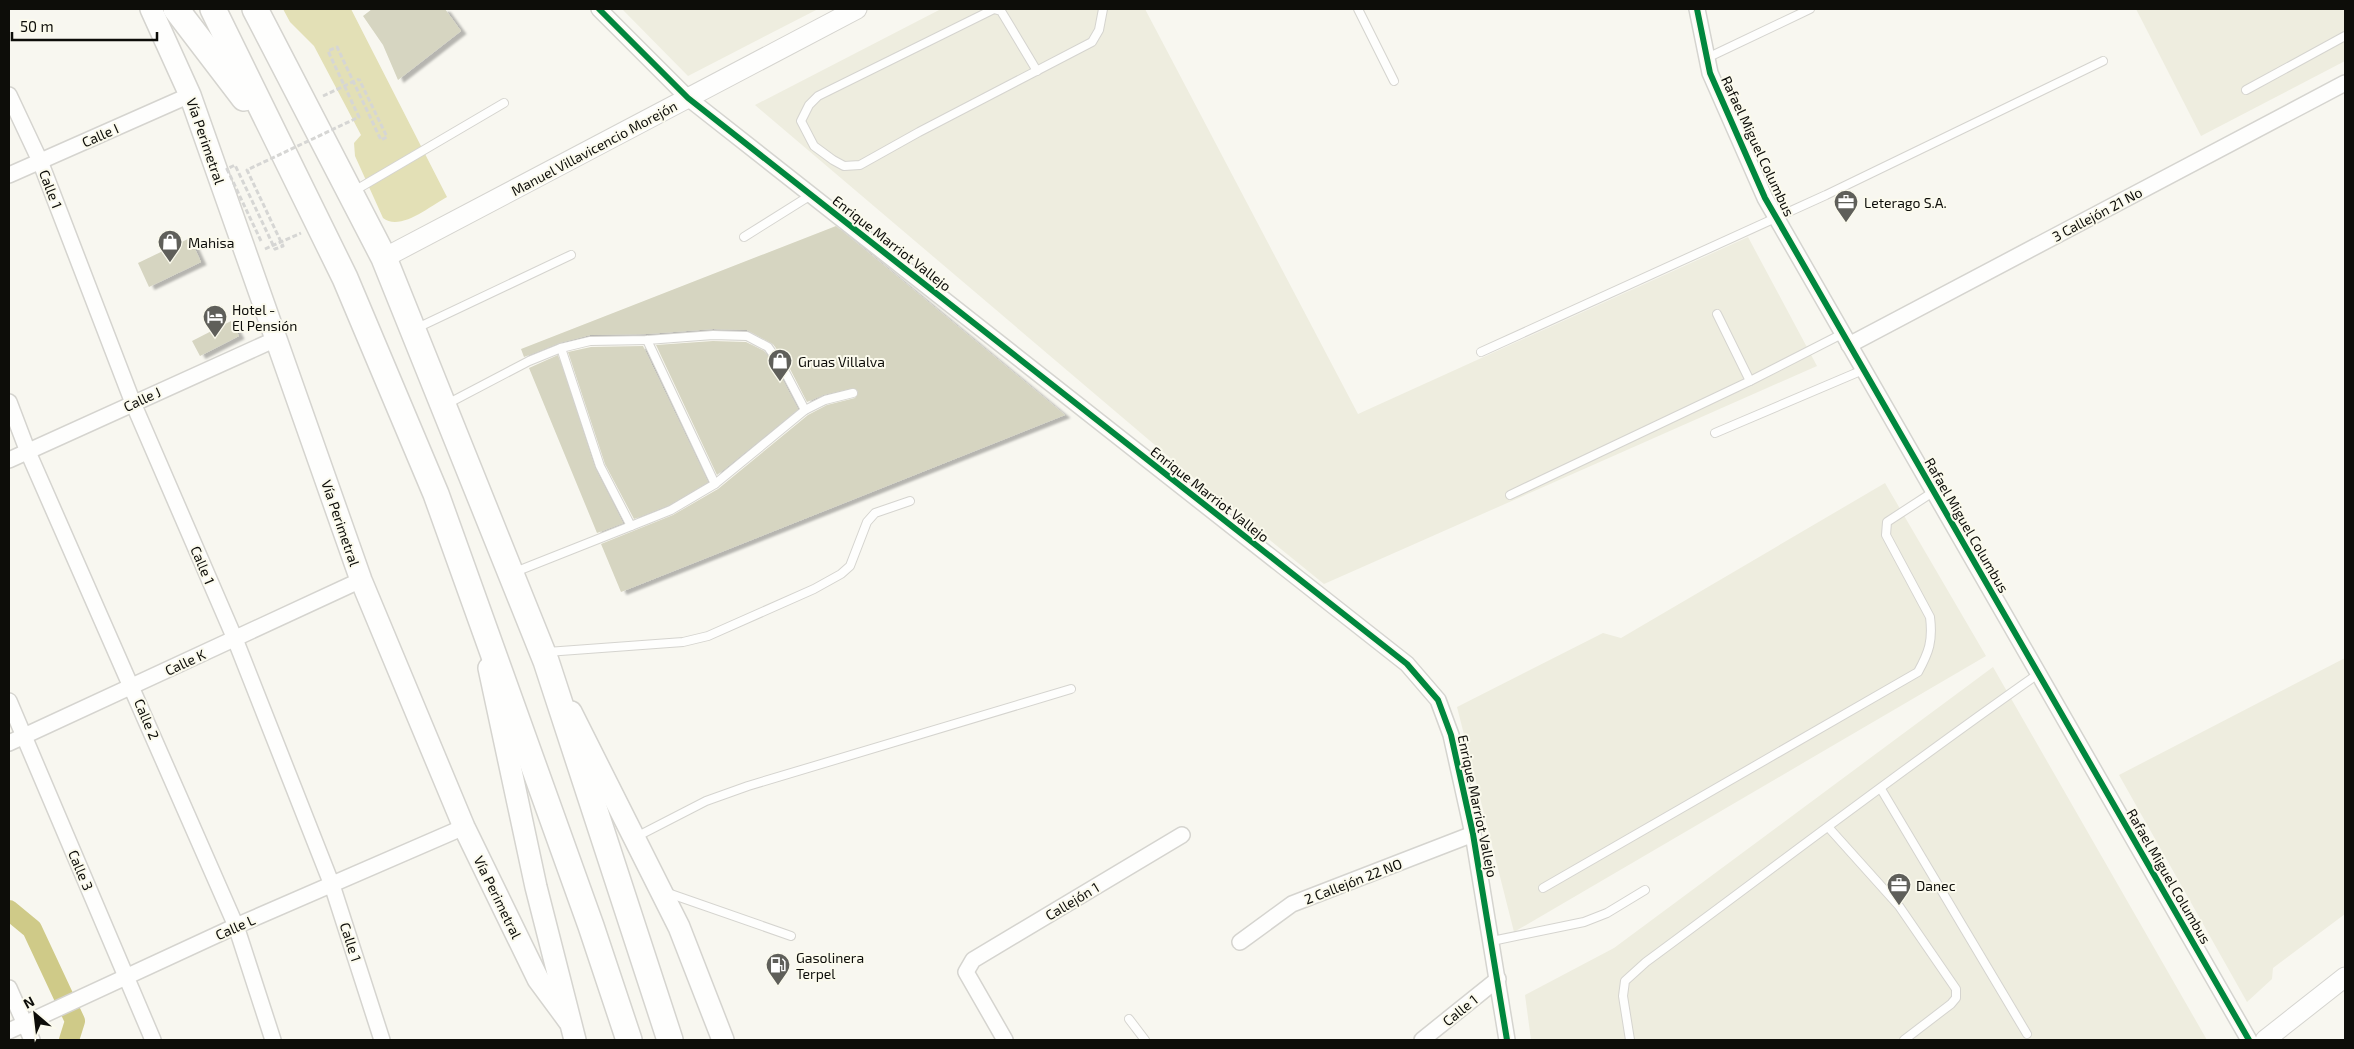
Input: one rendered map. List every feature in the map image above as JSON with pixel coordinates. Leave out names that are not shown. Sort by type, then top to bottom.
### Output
[{"type":"highway","points":[[176,9],[278,141]]},
{"type":"highway","name":"Vía Perimetral","points":[[212,9],[345,278],[436,494],[591,926],[629,1040]]},
{"type":"highway","points":[[255,9],[384,258],[413,330],[544,657],[670,1040]]},
{"type":"main road","name":"Vía Perimetral","points":[[151,9],[190,94],[254,249],[276,338],[361,580],[464,827],[538,979],[572,1031]]},
{"type":"main road","name":"Vía Perimetral","points":[[475,599],[536,887],[572,1031]]},
{"type":"main road","points":[[544,657],[679,926],[723,1040]]},
{"type":"street","name":"Enrique Marriot Vallejo","points":[[599,9],[688,98],[1407,664],[1438,700],[1451,735],[1473,834],[1507,1040]]},
{"type":"street","name":"Manuel Villavicencio Morejón","points":[[384,258],[857,9]]},
{"type":"street","name":"Rafael Miguel Columbus","points":[[1697,9],[1710,73],[1765,198],[2249,1040]]},
{"type":"street","name":"3 Callejón 21 No","points":[[1846,339],[2345,83]]},
{"type":"street","name":"Calle I","points":[[9,175],[190,94]]},
{"type":"street","name":"Calle 1","points":[[9,95],[40,161],[133,403],[235,639],[332,885],[382,1040]]},
{"type":"street","name":"Calle J","points":[[9,460],[276,338]]},
{"type":"street","name":"Calle 2","points":[[9,402],[28,452],[236,926],[273,1040]]},
{"type":"street","name":"Calle K","points":[[9,743],[361,580]]},
{"type":"street","name":"Calle 3","points":[[9,700],[153,1040]]},
{"type":"street","name":"Calle L","points":[[9,1031],[80,1000],[126,976],[236,926],[464,827]]},
{"type":"street","name":"2 Callejón 22 NO","points":[[1240,942],[1292,904],[1473,834]]},
{"type":"street","name":"Callejón 1","points":[[1005,1040],[966,972],[973,960],[1182,835]]},
{"type":"street","points":[[2265,1040],[2345,977]]},
{"type":"street","name":"Calle 1","points":[[1422,1040],[1498,979]]},
{"type":"street","points":[[9,988],[32,1040]]},
{"type":"lane","points":[[1037,71],[1004,16],[994,9],[818,96],[809,105],[800,121],[814,146],[844,166],[860,165],[919,132],[1037,71],[1092,42],[1099,30],[1104,13],[1103,9]]},
{"type":"lane","points":[[1358,9],[1394,81]]},
{"type":"lane","points":[[1707,58],[1810,9]]},
{"type":"lane","points":[[2246,90],[2345,36]]},
{"type":"lane","points":[[1481,352],[1776,218],[2103,61]]},
{"type":"lane","points":[[350,193],[504,102]]},
{"type":"lane","points":[[744,236],[811,195]]},
{"type":"lane","points":[[413,330],[571,255]]},
{"type":"lane","points":[[1717,314],[1750,381]]},
{"type":"lane","points":[[443,406],[529,361],[561,348],[590,340],[647,340],[713,335],[747,336],[768,348],[783,368],[805,410]]},
{"type":"lane","points":[[1510,495],[1750,381],[1846,339]]},
{"type":"lane","points":[[647,340],[715,484]]},
{"type":"lane","points":[[561,348],[600,466],[630,526]]},
{"type":"lane","points":[[1715,433],[1863,370]]},
{"type":"lane","points":[[511,574],[671,510],[715,484],[805,410],[825,400],[854,393]]},
{"type":"lane","points":[[1544,888],[1918,672],[1929,651],[1932,632],[1930,617],[1886,535],[1887,522],[1934,492]]},
{"type":"lane","points":[[544,657],[683,642],[708,636],[814,589],[841,574],[850,566],[867,522],[875,512],[910,501]]},
{"type":"lane","points":[[1630,1040],[1623,996],[1625,981],[1646,962],[1882,789],[1946,738],[2038,674]]},
{"type":"lane","points":[[634,838],[706,801],[748,786],[1070,689]]},
{"type":"lane","points":[[1882,789],[2028,1034]]},
{"type":"lane","points":[[1829,828],[1899,906],[1956,989],[1956,998],[1951,1004],[1904,1040]]},
{"type":"lane","points":[[660,890],[791,936]]},
{"type":"lane","points":[[1492,941],[1584,922],[1607,913],[1645,890]]},
{"type":"lane","points":[[1129,1019],[1145,1040]]},
{"type":"path","points":[[305,104],[359,79],[387,138],[381,140],[337,47],[328,51],[359,117],[247,170],[283,246],[275,250],[235,165],[227,169],[254,249],[319,224]]},
{"type":"shaded area","points":[[283,9],[351,9],[447,197],[406,220],[398,222],[383,218],[355,156],[354,143],[361,135],[314,46],[290,22]]},
{"type":"shaded area","points":[[622,9],[818,9],[688,76]]},
{"type":"shaded area","points":[[941,9],[1145,9],[1358,414],[1748,237],[1817,366],[1324,584],[1202,485],[755,105]]},
{"type":"shaded area","points":[[2136,9],[2345,9],[2345,61],[2201,136]]},
{"type":"shaded area","points":[[1885,483],[1986,656],[1514,932],[1457,707],[1603,633],[1621,638]]},
{"type":"shaded area","points":[[2345,658],[2345,914],[2273,968],[2272,979],[2247,1002],[2119,775]]},
{"type":"shaded area","points":[[1993,667],[2207,1040],[1531,1040],[1525,995],[1614,948]]},
{"type":"building","points":[[372,9],[445,9],[461,31],[398,80],[383,45],[363,16]]},
{"type":"building","name":"Gruas Villalva","points":[[836,226],[1065,415],[621,592],[601,544],[673,515],[718,489],[808,415],[827,405],[855,398],[858,391],[852,388],[823,395],[807,402],[788,365],[773,344],[747,330],[713,329],[647,334],[590,335],[559,343],[524,357],[521,349]]},
{"type":"building","name":"Mahisa","points":[[190,238],[201,262],[149,287],[138,263]]},
{"type":"building","name":"Hotel - El Pensión","points":[[231,321],[239,336],[200,356],[192,341]]},
{"type":"building","points":[[713,341],[746,342],[764,351],[778,371],[798,409],[717,475],[656,345]]},
{"type":"building","points":[[643,346],[708,482],[669,505],[634,519],[605,464],[568,352],[591,347]]},
{"type":"building","points":[[558,355],[595,468],[623,523],[597,533],[529,368]]},
{"type":"waterway","points":[[9,910],[32,929],[75,1021],[69,1040]]},
{"type":"cycle path","points":[[599,9],[688,98],[1407,664],[1438,700],[1451,735],[1473,834],[1507,1040]]},
{"type":"cycle path","points":[[1697,9],[1710,73],[1765,198],[2249,1040]]},
{"type":"place","name":"Leterago S.A.","points":[[1846,223]]},
{"type":"place","name":"Mahisa","points":[[170,263]]},
{"type":"place","name":"Hotel - El Pensión","points":[[215,338]]},
{"type":"place","name":"Gruas Villalva","points":[[780,382]]},
{"type":"place","name":"Danec","points":[[1899,906]]},
{"type":"place","name":"Gasolinera Terpel","points":[[778,986]]}]
